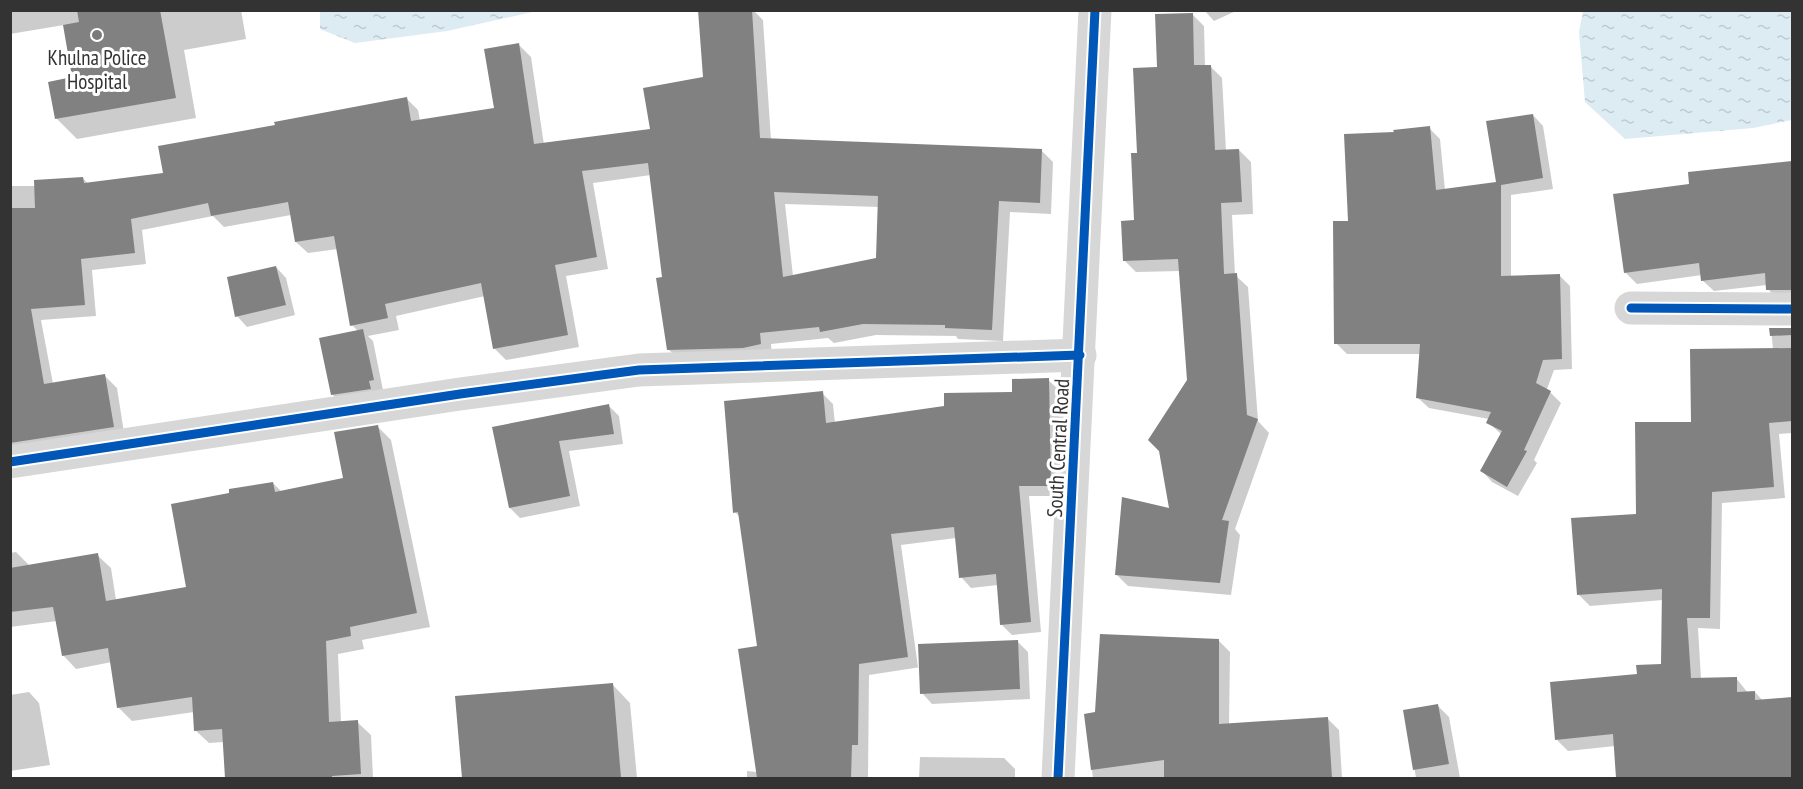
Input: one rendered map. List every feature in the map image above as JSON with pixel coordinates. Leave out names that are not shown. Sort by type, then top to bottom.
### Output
[{"type":"street","name":"South Central Road","points":[[1058,778],[1095,10]]},
{"type":"street","points":[[1631,308],[1792,309]]},
{"type":"street","points":[[10,462],[459,394],[639,370],[1080,355]]},
{"type":"water","points":[[320,10],[537,11],[447,31],[355,43],[320,29]]},
{"type":"water","points":[[1583,11],[1792,11],[1792,120],[1753,128],[1625,139],[1585,102],[1579,32]]},
{"type":"building","points":[[77,10],[160,10],[176,98],[55,119],[48,82],[72,77],[63,25],[79,22]]},
{"type":"building","points":[[698,10],[752,10],[760,138],[1042,149],[1040,203],[999,201],[992,330],[945,328],[945,325],[863,324],[820,332],[819,327],[760,333],[761,344],[743,348],[667,350],[656,278],[662,277],[648,163],[582,171],[597,257],[555,265],[568,335],[493,349],[481,283],[385,304],[388,318],[350,326],[334,236],[295,242],[288,202],[211,216],[208,203],[131,219],[135,253],[81,259],[85,305],[31,309],[44,384],[105,374],[114,427],[10,443],[10,208],[35,208],[34,180],[83,177],[84,183],[163,173],[158,146],[275,125],[274,122],[407,97],[411,121],[494,108],[484,49],[519,43],[534,144],[650,129],[643,88],[703,77]],"holes":[[[774,192],[878,196],[876,258],[783,277]]]},
{"type":"building","points":[[1193,13],[1194,65],[1211,65],[1215,150],[1239,149],[1242,202],[1221,203],[1224,274],[1237,273],[1247,415],[1258,419],[1222,520],[1229,521],[1220,583],[1115,575],[1122,497],[1169,508],[1159,451],[1148,440],[1187,380],[1178,259],[1123,261],[1121,221],[1134,220],[1131,153],[1137,153],[1133,68],[1157,67],[1155,14]]},
{"type":"building","points":[[1533,114],[1543,178],[1501,185],[1501,276],[1560,274],[1562,359],[1543,360],[1536,383],[1551,391],[1524,450],[1527,451],[1507,487],[1480,471],[1502,431],[1486,423],[1491,412],[1416,398],[1420,344],[1334,344],[1333,221],[1348,221],[1344,134],[1394,132],[1393,130],[1430,126],[1436,190],[1496,182],[1486,121]]},
{"type":"building","points":[[1792,161],[1792,290],[1766,290],[1765,273],[1701,281],[1699,263],[1624,273],[1613,194],[1689,184],[1688,172]]},
{"type":"building","points":[[276,266],[286,305],[235,317],[227,277]]},
{"type":"building","points":[[1769,328],[1792,328],[1792,335],[1770,336]]},
{"type":"building","points":[[363,329],[374,380],[369,381],[371,389],[331,395],[319,338]]},
{"type":"building","points":[[1792,348],[1792,421],[1769,423],[1774,487],[1712,492],[1710,618],[1687,618],[1691,678],[1737,677],[1737,692],[1755,691],[1755,700],[1792,697],[1792,778],[1616,778],[1613,734],[1555,740],[1550,682],[1637,674],[1636,665],[1661,664],[1662,589],[1577,595],[1571,518],[1636,514],[1635,422],[1691,422],[1690,349]]},
{"type":"building","points":[[1049,378],[1051,486],[1019,486],[1031,622],[1000,625],[996,574],[959,578],[954,527],[891,534],[908,657],[859,664],[858,745],[852,745],[851,778],[757,778],[738,649],[757,646],[738,512],[733,513],[724,401],[823,391],[826,423],[944,406],[944,393],[1012,392],[1012,379]]},
{"type":"building","points":[[609,404],[614,434],[559,441],[570,496],[509,508],[492,427]]},
{"type":"building","points":[[378,425],[417,613],[350,627],[351,636],[326,641],[329,722],[358,720],[361,774],[332,776],[332,778],[225,778],[222,729],[194,731],[192,697],[117,708],[108,648],[62,656],[53,607],[10,612],[10,568],[98,553],[106,601],[186,587],[171,504],[229,493],[229,489],[273,482],[275,492],[343,478],[334,432]]},
{"type":"building","points":[[1100,634],[1219,639],[1219,724],[1328,717],[1332,778],[1164,778],[1164,760],[1091,770],[1084,714],[1095,712]]},
{"type":"building","points":[[1018,640],[1020,689],[920,694],[918,644]]},
{"type":"building","points":[[613,683],[621,778],[462,778],[455,696]]},
{"type":"building","points":[[1438,704],[1449,764],[1413,770],[1403,710]]},
{"type":"cycle path","points":[[1058,778],[1095,10]]},
{"type":"cycle path","points":[[1631,308],[1792,309]]},
{"type":"cycle path","points":[[10,462],[460,394],[639,370],[1080,355]]},
{"type":"place","name":"Khulna Police Hospital","points":[[97,35]]}]
